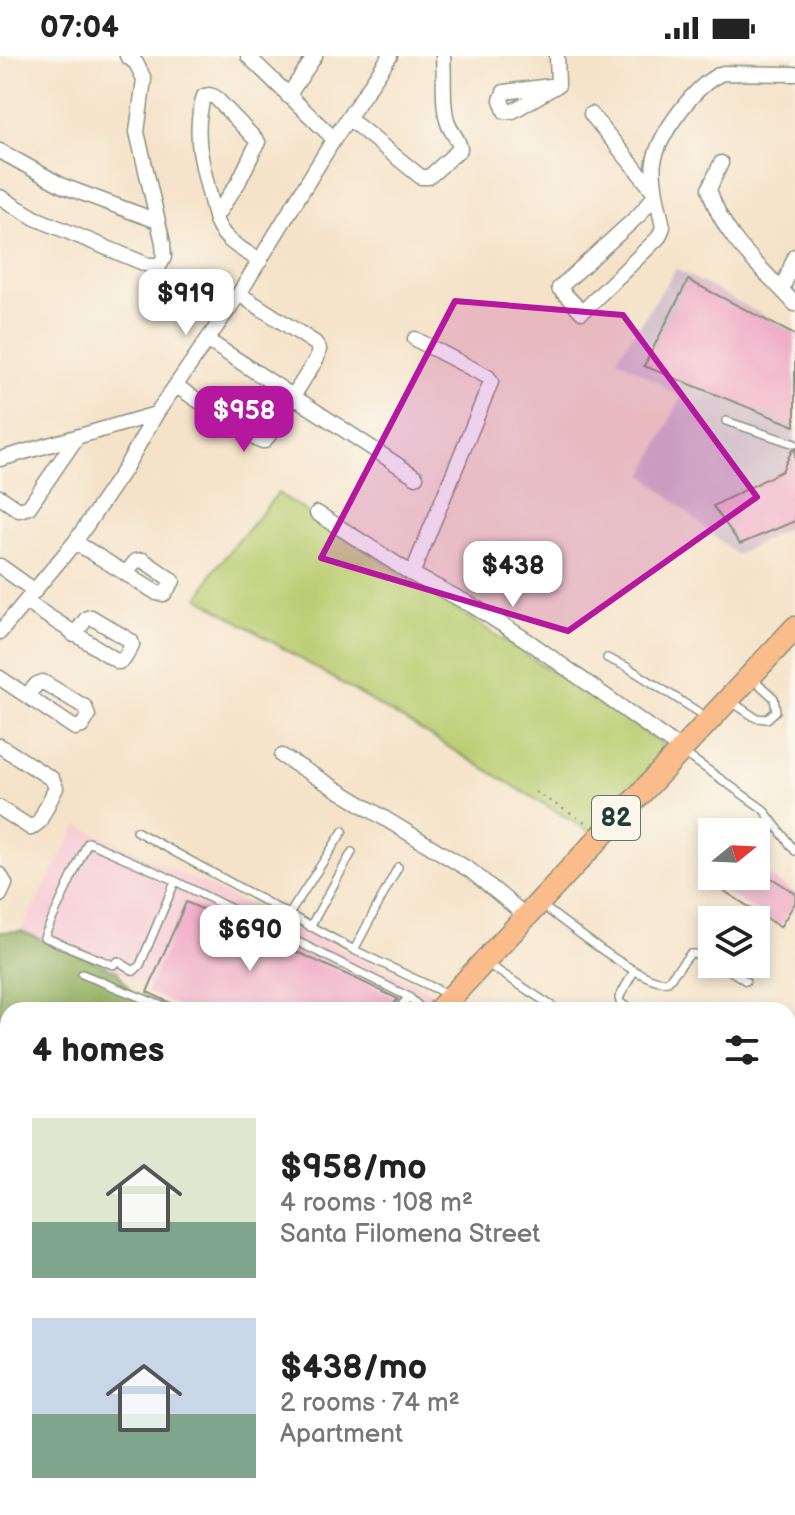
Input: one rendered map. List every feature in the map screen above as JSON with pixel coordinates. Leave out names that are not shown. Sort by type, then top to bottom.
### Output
[{"type":"main road","name":"82","points":[[446,1002],[795,628]]},
{"type":"street","points":[[0,197],[35,218],[156,266],[164,257],[163,243],[137,132],[144,79],[136,63],[127,56]]},
{"type":"street","points":[[248,56],[334,139]]},
{"type":"street","points":[[288,96],[315,56]]},
{"type":"street","points":[[0,632],[75,542],[124,470],[156,414],[239,294],[334,139],[390,56]]},
{"type":"street","points":[[348,118],[421,177],[429,177],[460,149],[459,140],[449,127],[443,56]]},
{"type":"street","points":[[557,56],[558,85]]},
{"type":"street","points":[[656,194],[639,215],[559,288],[582,312],[659,237],[663,227],[653,164],[659,145],[701,87],[712,77],[723,73],[795,74]]},
{"type":"street","points":[[215,217],[238,183],[258,142],[215,97],[209,95],[204,96],[197,116],[197,137],[217,227],[229,241],[260,261]]},
{"type":"street","points":[[591,114],[656,194]]},
{"type":"street","points":[[0,151],[63,186],[157,221]]},
{"type":"street","points":[[721,163],[709,189],[722,222],[745,255],[795,304]]},
{"type":"street","points":[[782,290],[795,256]]},
{"type":"street","points":[[199,286],[229,309]]},
{"type":"street","points":[[176,386],[264,441],[317,358],[319,349],[315,343],[239,294]]},
{"type":"street","points":[[412,574],[491,382],[488,377],[415,339]]},
{"type":"street","points":[[207,340],[416,477]]},
{"type":"street","points":[[0,459],[156,414]]},
{"type":"street","points":[[0,497],[19,510],[29,507],[77,437]]},
{"type":"street","points":[[317,513],[412,574],[475,607],[531,643],[680,749]]},
{"type":"street","points":[[75,542],[126,573]]},
{"type":"street","points":[[0,566],[74,635]]},
{"type":"street","points":[[0,678],[27,695]]},
{"type":"street","points":[[0,746],[52,779],[56,788],[39,822],[31,828],[0,808]]},
{"type":"street","points":[[282,756],[532,909]]},
{"type":"street","points":[[0,875],[5,884],[0,895]]},
{"type":"lane","points":[[726,421],[795,444]]},
{"type":"lane","points":[[607,658],[627,667],[709,720]]},
{"type":"lane","points":[[728,700],[756,718],[767,719],[776,711],[774,698],[750,676]]},
{"type":"lane","points":[[680,749],[763,809],[795,851]]},
{"type":"lane","points":[[136,831],[443,1002]]},
{"type":"lane","points":[[288,916],[343,831]]},
{"type":"lane","points":[[175,882],[140,965],[134,971],[118,961],[113,965],[44,937],[88,842],[175,882],[414,1002]]},
{"type":"lane","points":[[310,927],[352,852]]},
{"type":"lane","points":[[354,950],[398,867]]},
{"type":"lane","points":[[532,909],[657,982],[664,983],[690,954],[698,954]]},
{"type":"lane","points":[[484,961],[546,1002]]},
{"type":"lane","points":[[620,1002],[619,998],[634,971]]},
{"type":"lane","points":[[82,974],[152,1002]]},
{"type":"lane","points":[[741,978],[746,981]]},
{"type":"lane","points":[[404,1002],[409,997]]},
{"type":"path","points":[[535,792],[602,833]]},
{"type":"highlighted area","points":[[455,301],[623,315],[757,497],[568,631],[321,558]]},
{"type":"shaded area","points":[[676,269],[795,332],[795,524],[736,555],[644,475],[681,397],[617,358]]},
{"type":"shaded area","points":[[78,825],[440,996],[434,1002],[181,1002],[117,971],[21,931]]},
{"type":"green space","points":[[278,493],[669,748],[594,834],[199,598],[214,570]]},
{"type":"green space","points":[[21,931],[117,971],[137,1002],[0,1002],[0,932]]},
{"type":"building","points":[[688,280],[795,335],[795,426],[644,366]]},
{"type":"building","points":[[792,450],[795,450],[795,521],[740,544],[713,506],[782,471]]},
{"type":"building","points":[[770,877],[795,893],[795,903],[780,927],[770,921],[770,906],[747,906],[723,890],[770,890]]},
{"type":"building","points":[[186,902],[398,999],[396,1002],[169,1002],[147,992]]}]
